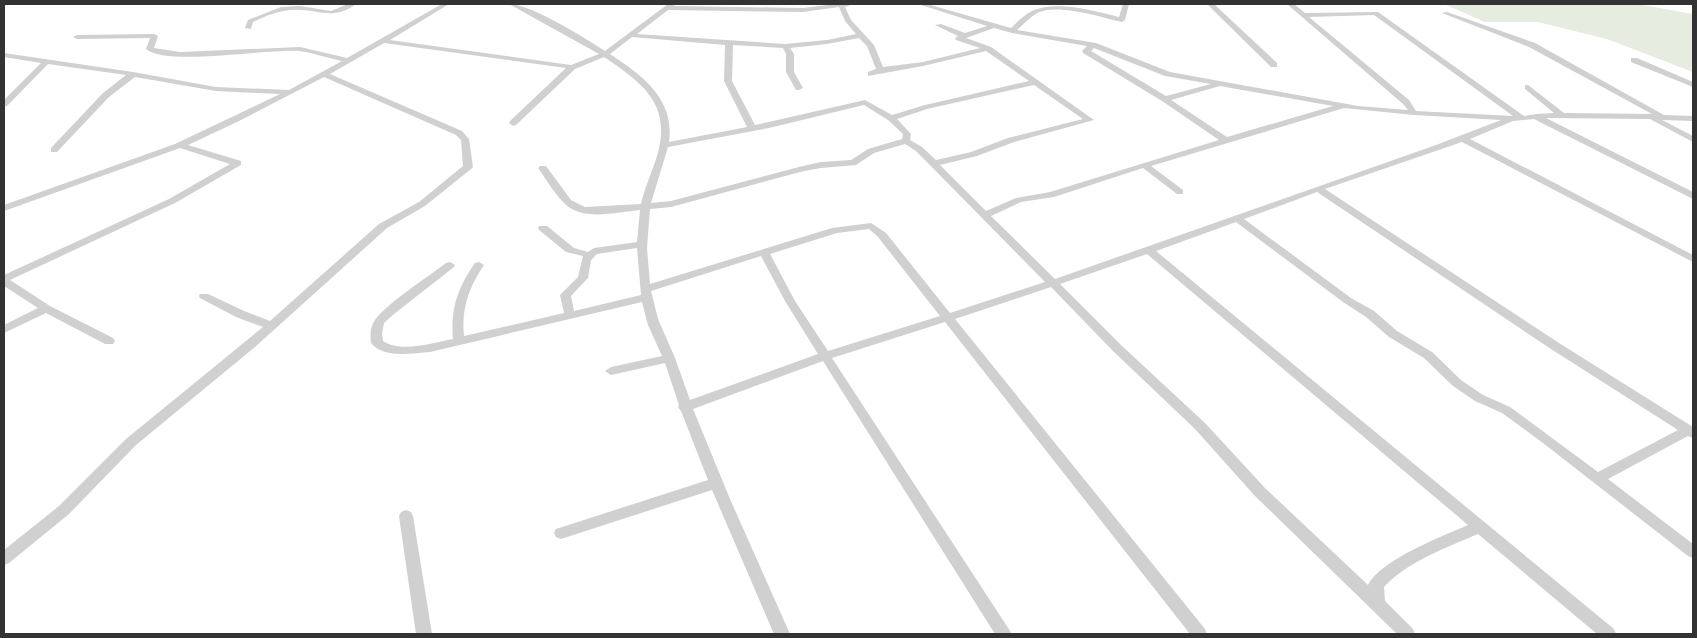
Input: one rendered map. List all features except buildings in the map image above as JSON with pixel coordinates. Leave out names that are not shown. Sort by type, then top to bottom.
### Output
[{"type":"street","points":[[265,4],[279,9],[315,8],[332,13],[353,4]]},
{"type":"street","points":[[4,208],[179,145],[251,113],[350,60],[446,4]]},
{"type":"street","points":[[512,4],[552,22],[604,54],[646,86],[662,107],[666,133],[665,145],[645,206],[641,244],[646,293],[652,319],[669,358],[684,407],[782,634]]},
{"type":"street","points":[[513,123],[572,67],[604,54],[669,6],[768,6],[809,10],[850,4]]},
{"type":"street","points":[[921,4],[1012,31],[1093,45],[1168,74],[1219,84],[1343,106],[1414,114],[1516,119]]},
{"type":"street","points":[[1030,4],[1044,8],[1070,9],[1122,20],[1126,4]]},
{"type":"street","points":[[1210,4],[1274,65]]},
{"type":"street","points":[[1290,4],[1356,62],[1402,99],[1414,114]]},
{"type":"street","points":[[841,5],[846,11],[848,21],[870,45],[880,70]]},
{"type":"street","points":[[1012,31],[1033,13],[1044,8]]},
{"type":"street","points":[[249,28],[250,22],[279,9]]},
{"type":"street","points":[[1304,15],[1375,13],[1429,50],[1516,119]]},
{"type":"street","points":[[1445,13],[1533,46],[1592,76],[1662,117]]},
{"type":"street","points":[[939,25],[965,36]]},
{"type":"street","points":[[932,164],[974,154],[1011,140],[1090,120],[988,49],[959,38],[993,26]]},
{"type":"street","points":[[630,35],[664,39],[785,46],[827,42],[861,36]]},
{"type":"street","points":[[77,37],[154,36],[150,48],[156,52],[180,54],[300,49],[350,60]]},
{"type":"street","points":[[383,41],[572,67]]},
{"type":"street","points":[[729,43],[728,81],[752,128]]},
{"type":"street","points":[[1093,45],[1086,51],[1165,99],[1227,141]]},
{"type":"street","points":[[785,46],[790,54],[790,72],[798,88]]},
{"type":"street","points":[[872,74],[880,70],[923,64],[988,49]]},
{"type":"street","points":[[4,56],[132,74],[216,89],[290,92]]},
{"type":"street","points":[[1634,60],[1693,85]]},
{"type":"street","points":[[4,104],[46,62]]},
{"type":"street","points":[[54,150],[106,96],[132,74]]},
{"type":"street","points":[[4,559],[32,534],[64,510],[132,442],[272,326],[383,226],[422,204],[469,164],[465,139],[459,133],[323,74]]},
{"type":"street","points":[[892,118],[925,107],[1037,82]]},
{"type":"street","points":[[1165,99],[1219,84]]},
{"type":"street","points":[[1528,87],[1561,115]]},
{"type":"street","points":[[665,145],[752,128],[865,102],[892,118],[905,131],[906,141]]},
{"type":"street","points":[[986,215],[1019,200],[1051,194],[1343,106]]},
{"type":"street","points":[[684,407],[826,355],[946,318],[1238,219],[1516,119],[1561,115],[1693,118]]},
{"type":"street","points":[[1536,116],[1693,196]]},
{"type":"street","points":[[1650,116],[1693,139]]},
{"type":"street","points":[[1462,138],[1693,259]]},
{"type":"street","points":[[543,168],[562,196],[582,210],[589,211],[671,204],[812,167],[853,164],[871,151],[906,141],[919,148],[932,164],[986,215],[1052,283],[1200,426],[1260,492],[1407,634]]},
{"type":"street","points":[[4,280],[172,201],[238,163],[179,145]]},
{"type":"street","points":[[1144,165],[1180,192]]},
{"type":"street","points":[[1318,189],[1548,341],[1691,432]]},
{"type":"street","points":[[1238,219],[1370,314],[1392,334],[1428,355],[1457,383],[1479,398],[1513,414],[1693,552]]},
{"type":"street","points":[[450,265],[390,311],[379,322],[376,333],[377,344],[382,348],[394,350],[430,348],[570,316],[836,230],[871,226],[882,235],[946,318],[1199,634]]},
{"type":"street","points":[[543,228],[570,250],[589,255]]},
{"type":"street","points":[[570,316],[565,295],[583,278],[586,259],[589,255],[601,249],[641,244]]},
{"type":"street","points":[[1147,249],[1608,634]]},
{"type":"street","points":[[764,252],[790,301],[1004,634]]},
{"type":"street","points":[[459,342],[456,324],[458,309],[463,291],[479,265]]},
{"type":"street","points":[[4,280],[46,308],[108,341]]},
{"type":"street","points":[[204,296],[240,314],[272,326]]},
{"type":"street","points":[[4,329],[46,308]]},
{"type":"street","points":[[610,371],[669,358]]},
{"type":"street","points":[[1598,478],[1691,432]]},
{"type":"street","points":[[561,533],[717,483]]},
{"type":"street","points":[[406,516],[424,634]]},
{"type":"street","points":[[1378,604],[1376,585],[1388,574],[1436,546],[1479,527]]},
{"type":"shaded area","points":[[1444,4],[1637,4],[1693,14],[1693,72],[1607,39],[1538,22],[1485,22]]}]
